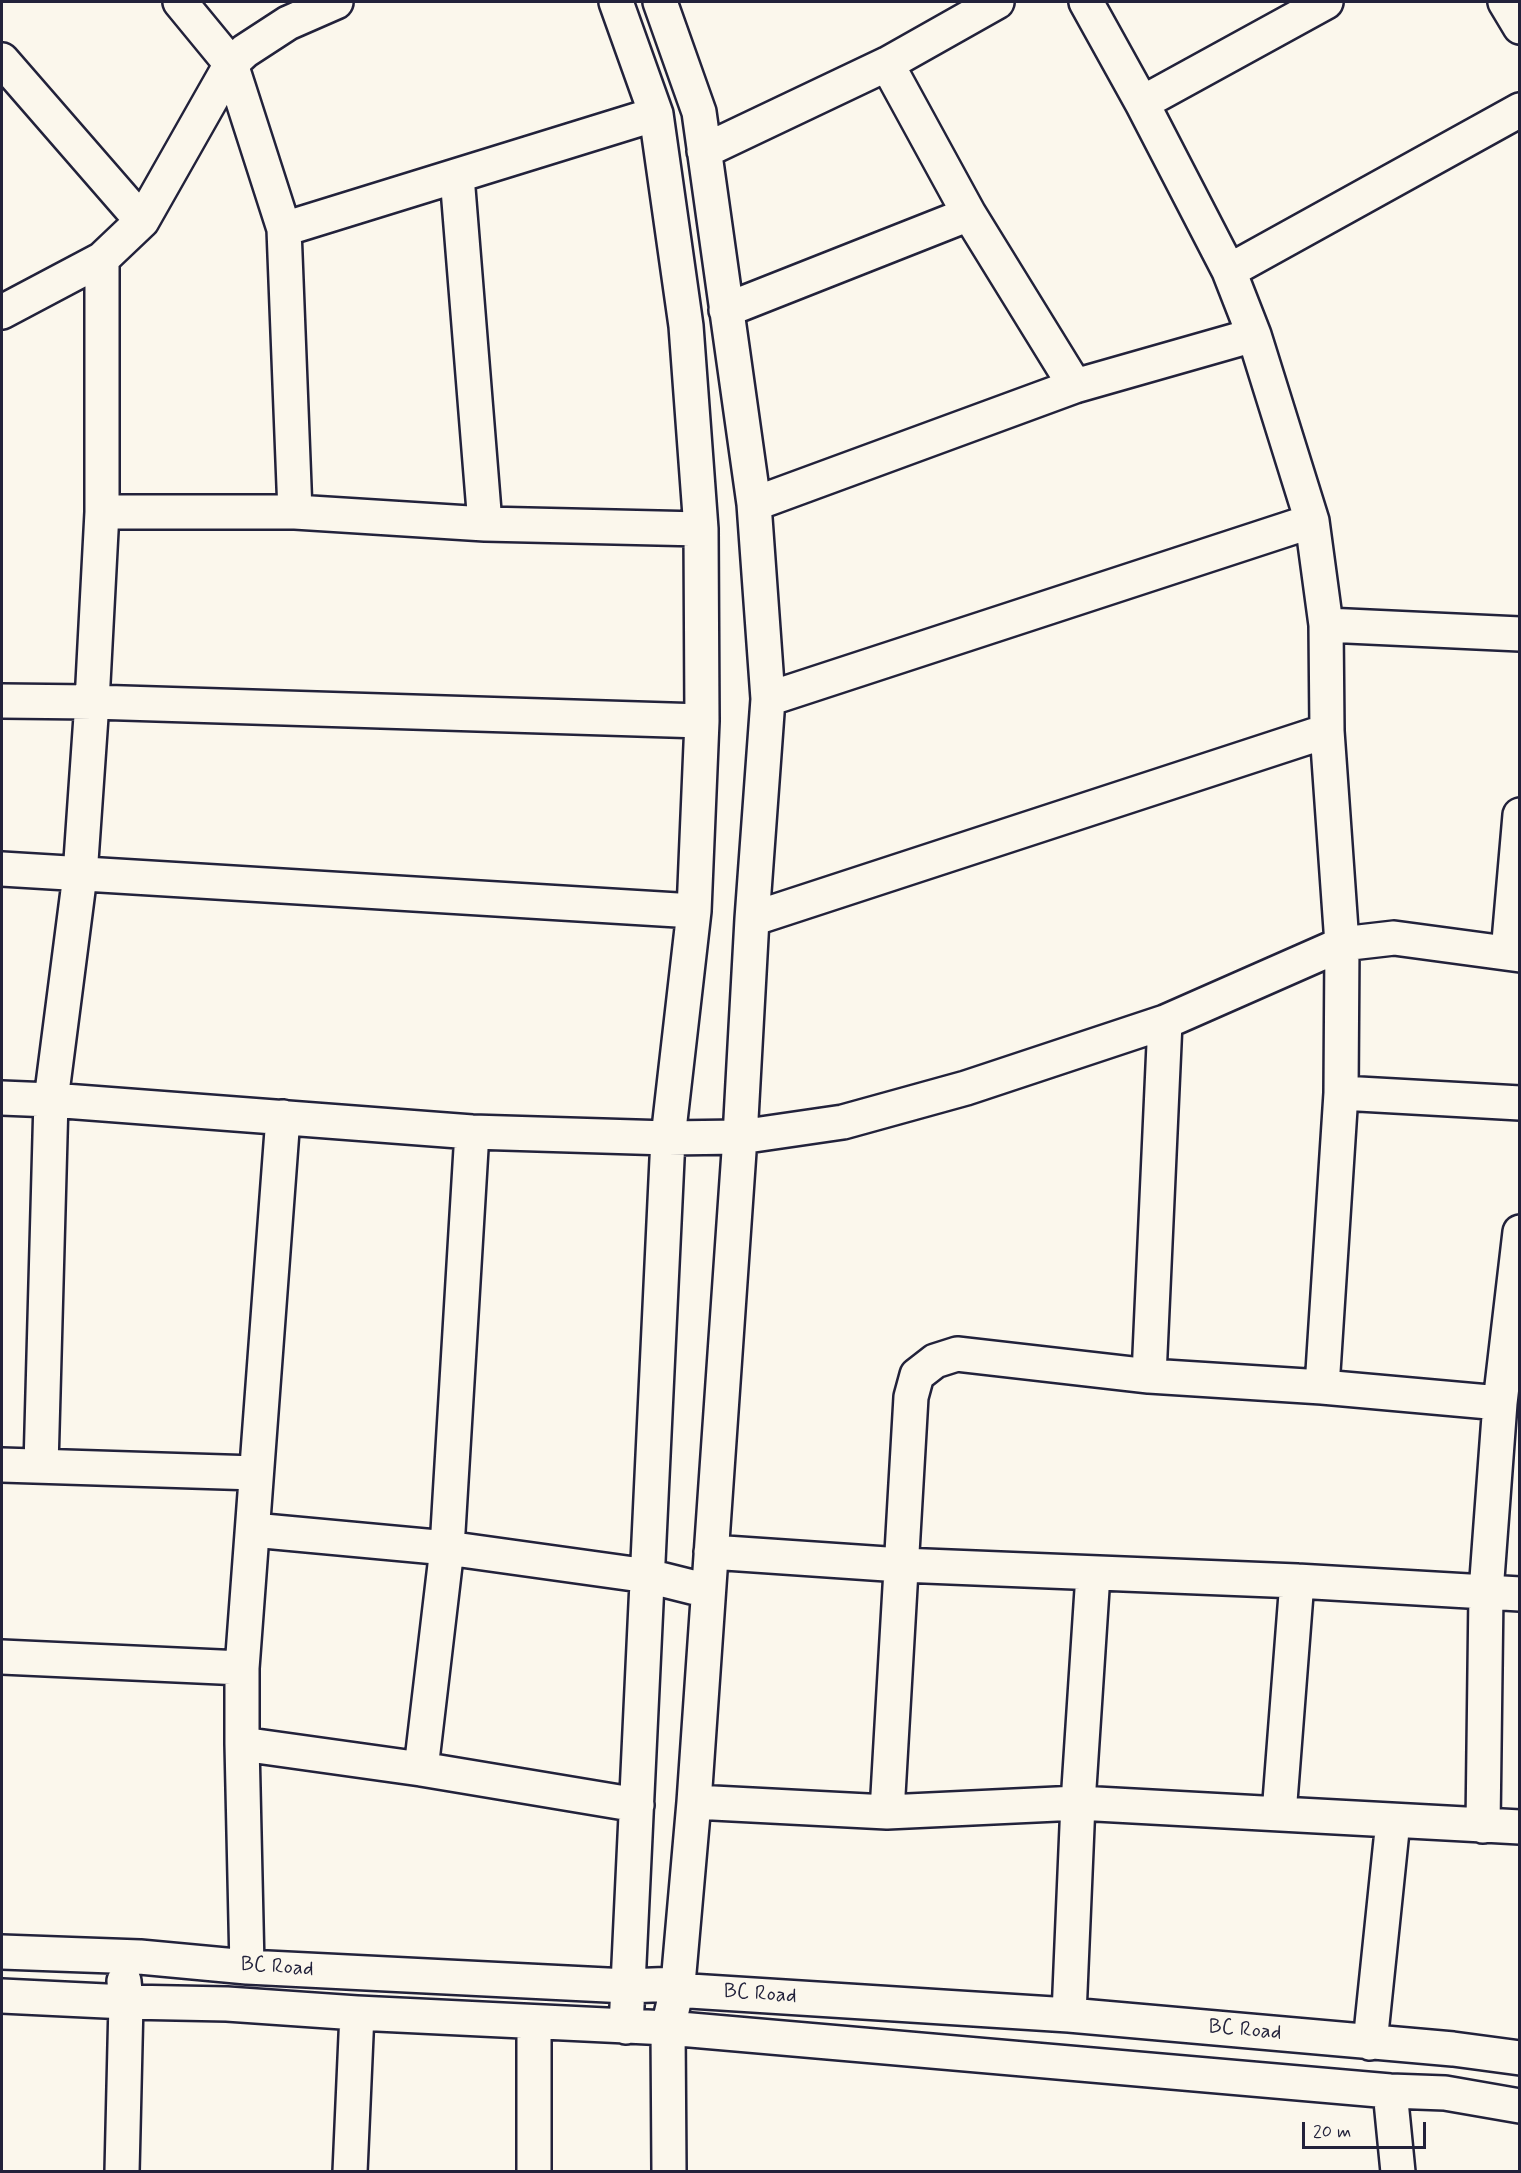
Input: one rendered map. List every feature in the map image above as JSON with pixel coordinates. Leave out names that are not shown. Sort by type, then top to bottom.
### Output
[{"type":"street","points":[[180,2],[231,64],[284,229],[295,512]]},
{"type":"street","points":[[2,312],[102,259],[142,221],[231,64],[245,51],[288,23],[336,2]]},
{"type":"street","points":[[616,2],[656,114],[686,326],[701,529],[702,722],[694,911],[668,1138],[626,2027]]},
{"type":"street","points":[[660,2],[699,112],[754,504],[768,699],[694,1802],[678,1984],[668,2028],[669,2172]]},
{"type":"street","points":[[704,150],[887,64],[997,2]]},
{"type":"street","points":[[1086,2],[1230,271],[1254,335],[1312,521],[1326,625],[1327,731],[1342,944],[1341,1093],[1322,1387]]},
{"type":"street","points":[[1505,2],[1520,27]]},
{"type":"street","points":[[1142,103],[1314,5]]},
{"type":"street","points":[[2,60],[142,221]]},
{"type":"street","points":[[887,64],[969,214],[1075,386]]},
{"type":"street","points":[[1230,271],[1520,110]]},
{"type":"street","points":[[284,229],[656,114]]},
{"type":"street","points":[[457,176],[485,524]]},
{"type":"street","points":[[726,310],[969,214]]},
{"type":"street","points":[[41,1466],[51,1100],[80,875],[102,512],[102,259]]},
{"type":"street","points":[[754,504],[1075,386],[1254,335]]},
{"type":"street","points":[[102,512],[295,512],[485,524],[701,529]]},
{"type":"street","points":[[768,699],[1312,521]]},
{"type":"street","points":[[1326,625],[1520,634]]},
{"type":"street","points":[[2,701],[702,722]]},
{"type":"street","points":[[752,920],[1327,731]]},
{"type":"street","points":[[2,1098],[472,1132],[668,1138],[740,1137],[843,1122],[966,1088],[1165,1022],[1342,944],[1394,938],[1514,954],[1520,815]]},
{"type":"street","points":[[2,869],[694,911]]},
{"type":"street","points":[[1149,1376],[1165,1022]]},
{"type":"street","points":[[1341,1093],[1520,1103]]},
{"type":"street","points":[[247,1967],[242,1668],[283,1118]]},
{"type":"street","points":[[421,1769],[447,1548],[472,1132]]},
{"type":"street","points":[[1483,1826],[1486,1592],[1500,1403],[1520,1232]]},
{"type":"street","points":[[887,1812],[911,1397],[918,1375],[935,1361],[957,1354],[1149,1376],[1322,1387],[1500,1403]]},
{"type":"street","points":[[2,1465],[256,1473]]},
{"type":"street","points":[[253,1530],[447,1548],[648,1576],[708,1591]]},
{"type":"street","points":[[711,1552],[901,1565],[1297,1581],[1520,1594]]},
{"type":"street","points":[[1069,2015],[1078,1803],[1093,1574]]},
{"type":"street","points":[[1279,1814],[1297,1581]]},
{"type":"street","points":[[2,1657],[242,1668]]},
{"type":"street","points":[[242,1744],[421,1769],[638,1805]]},
{"type":"street","points":[[694,1802],[887,1812],[1078,1803],[1520,1827]]},
{"type":"street","points":[[1370,2043],[1393,1821]]},
{"type":"street","name":"BC Road","points":[[2,1952],[122,1956],[247,1967],[627,1986],[678,1984],[690,1991],[1069,2015],[1453,2049],[1520,2058]]},
{"type":"street","points":[[122,1956],[126,2002],[122,2172]]},
{"type":"street","points":[[2,1996],[228,2004],[357,2013],[668,2028],[1390,2091],[1445,2093],[1520,2106]]},
{"type":"street","points":[[350,2172],[357,2013]]},
{"type":"street","points":[[534,2022],[534,2172]]},
{"type":"street","points":[[1390,2091],[1398,2172]]}]
